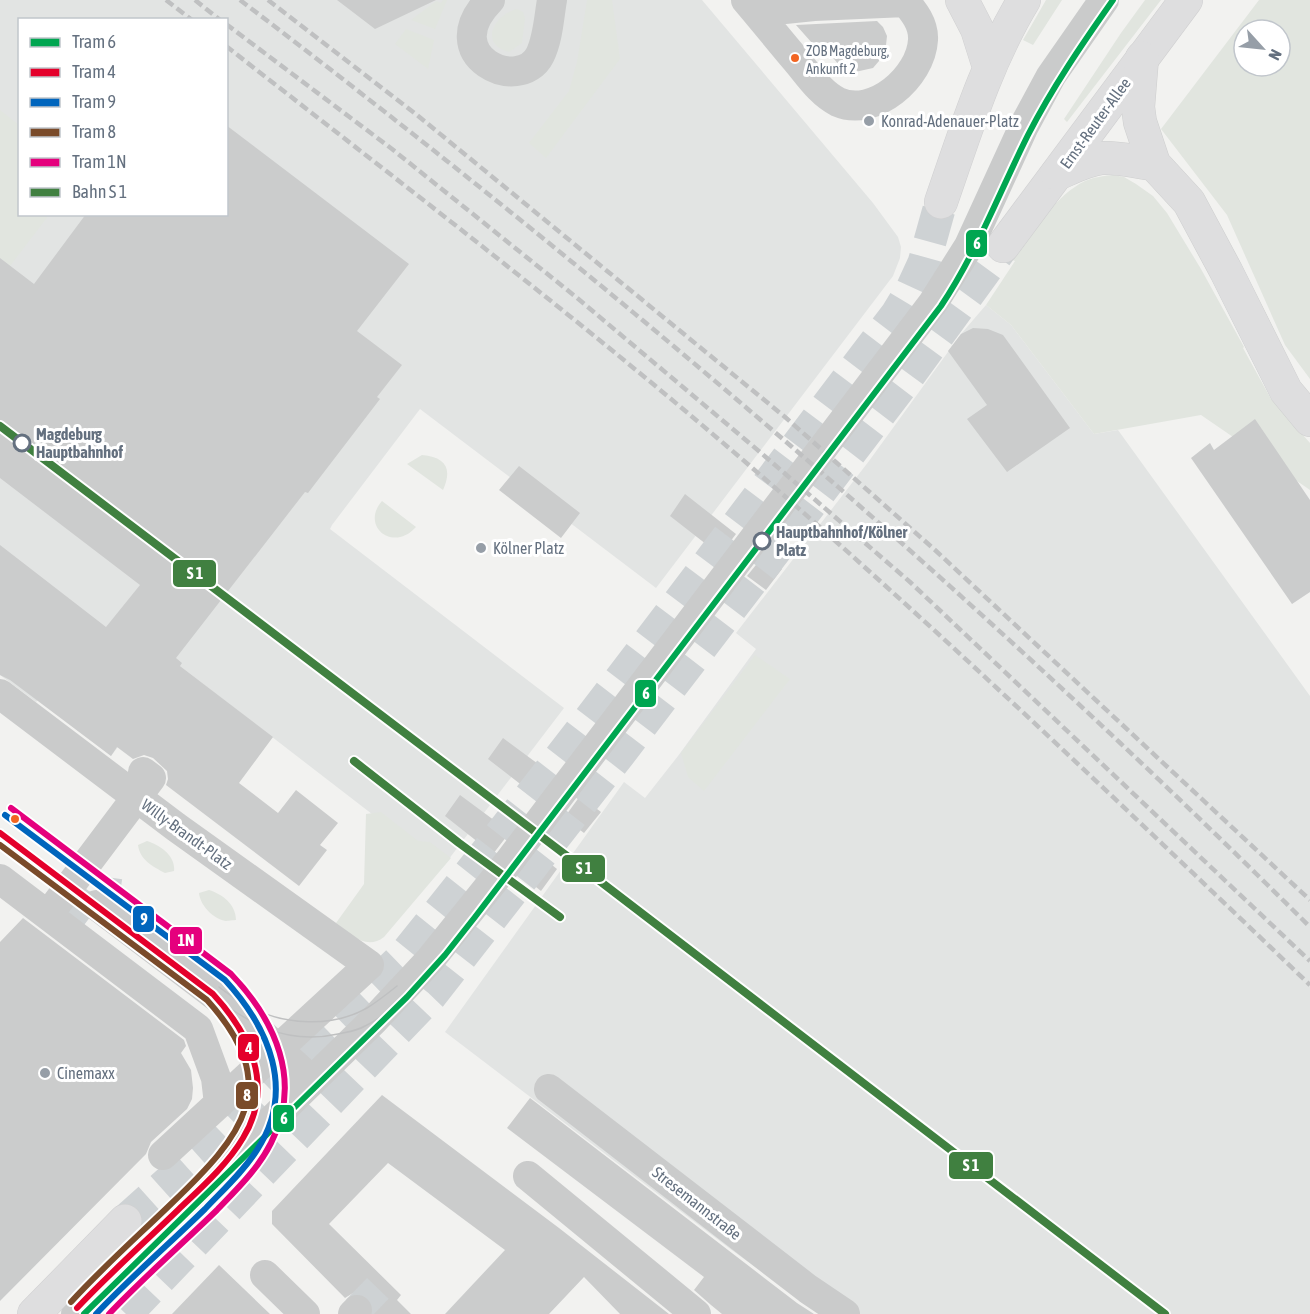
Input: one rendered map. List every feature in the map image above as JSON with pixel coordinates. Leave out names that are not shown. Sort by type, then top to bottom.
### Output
[{"type":"main road","points":[[962,0],[977,29],[989,67]]},
{"type":"main road","points":[[941,202],[989,67],[1024,0]]},
{"type":"main road","name":"Ernst-Reuter-Allee","points":[[1003,246],[1186,0]]},
{"type":"main road","points":[[1142,58],[1139,115],[1154,164],[1189,202],[1310,420]]},
{"type":"main road","points":[[1057,174],[1084,162],[1100,158],[1154,164]]},
{"type":"main road","points":[[34,1314],[126,1221]]},
{"type":"street","points":[[490,0],[481,10],[473,26],[474,50],[493,68],[510,71],[531,65],[539,57],[544,45],[552,0]]},
{"type":"street","points":[[76,1314],[374,1020],[430,960],[502,871],[915,329],[969,246],[1024,126],[1051,76],[1104,0]]},
{"type":"street","points":[[905,1],[917,16],[922,28],[923,40],[919,57],[908,75],[895,89],[879,99],[854,105],[840,103],[822,91],[751,6],[814,6],[905,1]]},
{"type":"street","name":"Willy-Brandt-Platz","points":[[4,700],[140,785],[369,964],[277,1049]]},
{"type":"street","points":[[55,904],[140,785]]},
{"type":"street","points":[[1,881],[55,904],[198,1029],[216,1078],[219,1104]]},
{"type":"street","points":[[96,905],[246,1019],[312,1081]]},
{"type":"street","points":[[163,1155],[277,1049]]},
{"type":"street","name":"Stresemannstraße","points":[[549,1089],[799,1282],[845,1314]]},
{"type":"street","points":[[528,1176],[696,1314]]},
{"type":"street","points":[[265,1275],[305,1314]]},
{"type":"shaded area","points":[[0,0],[702,0],[873,203],[898,237],[901,247],[900,258],[893,276],[656,588],[420,409],[332,525],[330,529],[564,708],[442,868],[180,666],[111,756],[38,700],[36,702],[0,675]]},
{"type":"shaded area","points":[[447,0],[435,29],[411,20],[436,1],[441,3]]},
{"type":"shaded area","points":[[587,0],[612,0],[620,59],[546,158],[529,143],[569,91],[577,62]]},
{"type":"shaded area","points":[[1046,0],[1062,0],[1033,45],[1023,40]]},
{"type":"shaded area","points":[[1145,0],[1161,0],[1067,122],[1064,119]]},
{"type":"shaded area","points":[[1259,0],[1310,0],[1310,379],[1285,345],[1227,215],[1161,129],[1232,36],[1232,78],[1292,78],[1292,18],[1245,18]]},
{"type":"shaded area","points":[[517,9],[523,12],[525,18],[522,43],[509,52],[499,48],[494,42],[493,29],[502,17]]},
{"type":"shaded area","points":[[406,29],[434,40],[428,69],[395,44]]},
{"type":"shaded area","points":[[0,110],[18,124],[18,216],[48,216],[10,266],[0,258]]},
{"type":"shaded area","points":[[1113,175],[1124,177],[1136,184],[1153,196],[1167,213],[1201,269],[1271,399],[1310,443],[1310,490],[1201,415],[1094,434],[1011,325],[986,305],[1015,261],[1012,260],[1063,196],[1085,181]]},
{"type":"shaded area","points":[[986,305],[1011,325],[1094,434],[1118,430],[1310,696],[1310,1314],[820,1314],[729,1248],[445,1032],[624,782],[645,798],[678,756],[756,649],[736,633],[869,461],[961,334]]},
{"type":"shaded area","points":[[422,455],[436,458],[445,465],[447,476],[443,490],[407,464]]},
{"type":"shaded area","points":[[382,501],[416,527],[398,537],[389,537],[382,533],[375,519],[376,510]]},
{"type":"shaded area","points":[[755,655],[790,679],[704,791],[688,777],[681,753]]},
{"type":"shaded area","points":[[381,812],[418,841],[430,842],[451,858],[384,937],[377,941],[365,942],[336,923],[364,884],[366,814]]},
{"type":"shaded area","points":[[147,841],[157,845],[170,856],[174,871],[165,873],[144,859],[138,845]]},
{"type":"shaded area","points":[[209,890],[227,900],[234,909],[236,920],[221,920],[208,911],[199,893]]},
{"type":"building","points":[[337,0],[436,0],[375,29]]},
{"type":"building","points":[[877,21],[887,36],[885,54],[873,68],[855,72],[839,65],[825,48],[820,52],[796,25]]},
{"type":"building","points":[[228,127],[409,264],[357,331],[402,365],[377,397],[380,399],[308,493],[305,492],[176,658],[182,663],[180,666],[273,737],[239,783],[278,813],[296,790],[338,823],[320,845],[327,850],[299,886],[166,785],[167,771],[153,758],[144,755],[133,759],[117,747],[111,756],[10,680],[0,675],[0,545],[106,627],[140,585],[0,478],[0,258],[34,284],[85,216],[228,216]]},
{"type":"building","points":[[973,328],[988,329],[1003,335],[1070,428],[1007,472],[967,419],[987,405],[948,351],[961,334]]},
{"type":"building","points":[[1255,419],[1310,500],[1310,592],[1292,604],[1191,458],[1210,443],[1214,450]]},
{"type":"building","points":[[519,466],[580,513],[561,538],[499,490]]},
{"type":"building","points":[[685,494],[736,534],[720,555],[670,516]]},
{"type":"building","points":[[764,555],[782,569],[766,590],[747,576]]},
{"type":"building","points":[[503,738],[553,775],[537,797],[488,759]]},
{"type":"building","points":[[460,795],[510,832],[493,854],[445,816]]},
{"type":"building","points":[[580,796],[601,812],[584,833],[564,818]]},
{"type":"building","points":[[537,853],[557,869],[541,891],[521,875]]},
{"type":"building","points":[[23,918],[184,1040],[186,1046],[181,1053],[191,1070],[193,1088],[192,1099],[187,1109],[151,1142],[146,1154],[0,1301],[0,942]]},
{"type":"building","points":[[382,1095],[669,1314],[620,1314],[584,1277],[549,1314],[445,1314],[505,1250],[388,1163],[329,1224],[401,1295],[397,1300],[411,1314],[374,1314],[370,1298],[353,1293],[345,1298],[272,1224],[272,1211]]},
{"type":"building","points":[[530,1098],[814,1314],[722,1314],[694,1290],[704,1277],[507,1128]]},
{"type":"building","points":[[219,1265],[270,1314],[172,1314]]},
{"type":"tunnel","points":[[125,1221],[201,1153],[403,957],[591,718],[897,314],[924,263],[941,202]]},
{"type":"tunnel","points":[[126,1314],[431,995],[904,382],[1003,246]]},
{"type":"tunnel","points":[[72,916],[92,890],[120,894]]},
{"type":"tunnel","points":[[357,1310],[386,1280]]},
{"type":"tram line","name":"6","points":[[84,1314],[407,997],[475,917],[941,306],[977,243],[1017,157],[1047,100],[1113,0]]},
{"type":"tram line","name":"1N","points":[[11,808],[231,974],[260,1011],[280,1052],[284,1074],[284,1097],[280,1120],[271,1143],[260,1161],[217,1210],[109,1314]]},
{"type":"tram line","name":"9","points":[[5,815],[225,980],[254,1018],[265,1039],[276,1082],[275,1105],[269,1127],[251,1158],[233,1181],[96,1314]]},
{"type":"tram line","name":"4","points":[[0,833],[213,994],[238,1026],[247,1043],[254,1062],[257,1080],[257,1099],[252,1119],[243,1138],[222,1167],[77,1308]]},
{"type":"tram line","name":"8","points":[[0,845],[207,1000],[231,1031],[244,1059],[249,1084],[245,1109],[234,1132],[218,1155],[197,1179],[71,1302]]},
{"type":"tram line","points":[[219,987],[242,1003],[263,1013],[278,1018],[308,1022],[339,1019],[353,1014],[371,1006],[397,986]]},
{"type":"tram line","points":[[205,991],[267,1029],[300,1037],[319,1037],[359,1029],[407,997]]},
{"type":"railway","points":[[166,0],[189,18]]},
{"type":"railway","points":[[195,0],[218,18]]},
{"type":"railway","points":[[240,0],[519,219],[791,446],[1055,682],[1184,803],[1310,927]]},
{"type":"railway","points":[[268,0],[417,115],[785,417],[935,550],[1310,900]]},
{"type":"railway","points":[[228,26],[392,149],[576,297],[760,452],[910,582],[1310,961]]},
{"type":"railway","points":[[228,48],[556,305],[750,466],[893,592],[1103,787],[1310,985]]},
{"type":"transit line","points":[[0,426],[1165,1314]]},
{"type":"transit line","points":[[354,761],[459,843],[560,917]]},
{"type":"place","name":"ZOB Magdeburg, Ankunft 2","points":[[795,58]]},
{"type":"place","name":"Konrad-Adenauer-Platz","points":[[869,121]]},
{"type":"place","name":"Magdeburg Hauptbahnhof","points":[[22,443]]},
{"type":"place","name":"Hauptbahnhof/Kölner Platz","points":[[762,541]]},
{"type":"place","name":"Kölner Platz","points":[[481,548]]},
{"type":"place","name":"Cinemaxx","points":[[45,1073]]}]
